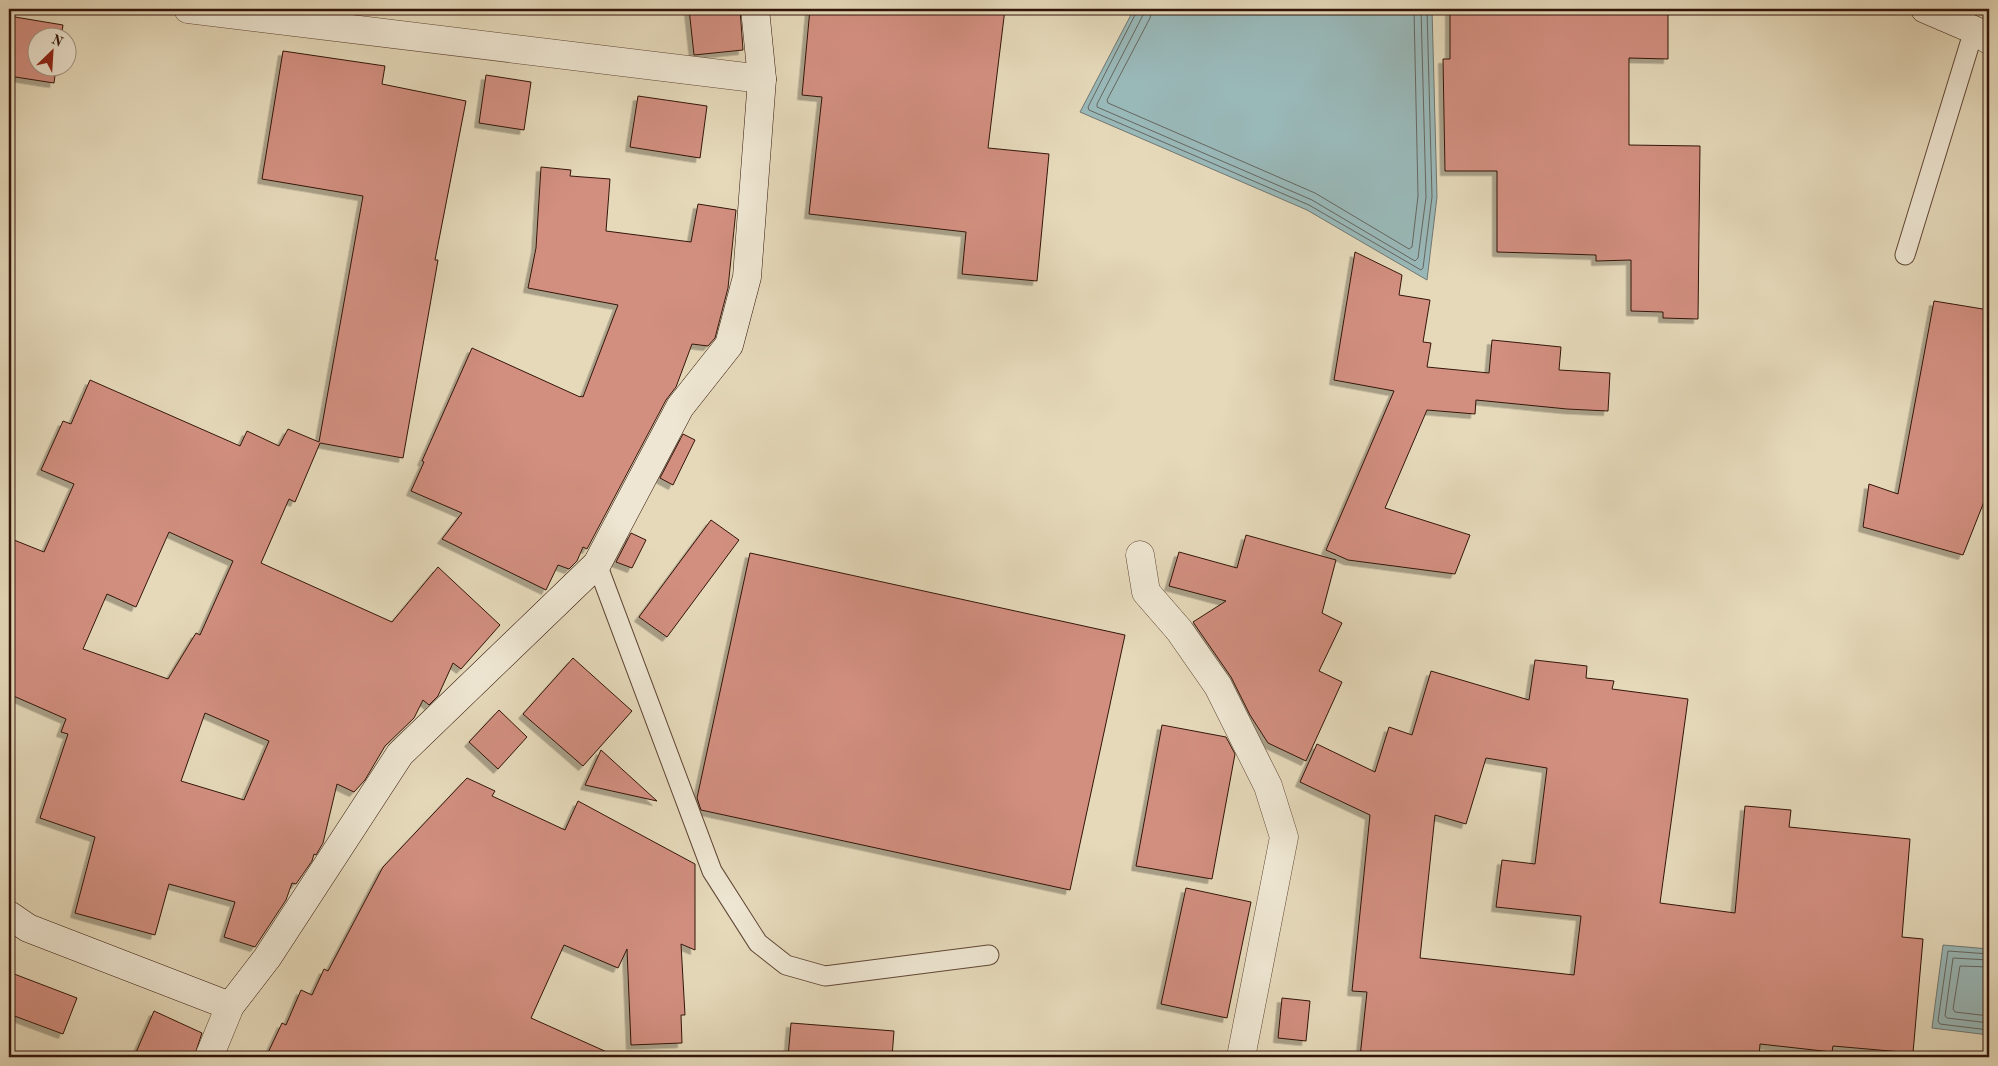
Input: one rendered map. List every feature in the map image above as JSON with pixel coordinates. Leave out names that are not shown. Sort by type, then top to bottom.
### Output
[{"type":"main road","points":[[188,9],[762,79]]},
{"type":"main road","points":[[209,1057],[230,1006],[267,958],[400,754],[597,564],[680,407],[729,345],[747,277],[762,79],[755,9]]},
{"type":"main road","points":[[1925,9],[1981,35]]},
{"type":"main road","points":[[1140,555],[1146,592],[1179,630],[1218,686],[1268,786],[1284,837],[1241,1057]]},
{"type":"main road","points":[[9,915],[28,928],[230,1006]]},
{"type":"lane","points":[[1904,255],[1981,35]]},
{"type":"lane","points":[[597,564],[712,871],[758,943],[786,966],[825,976],[989,955]]},
{"type":"water","points":[[1134,9],[1432,9],[1437,197],[1427,280],[1307,210],[1080,112]]},
{"type":"water","points":[[1943,945],[1989,949],[1989,1035],[1932,1028]]},
{"type":"building","points":[[689,9],[740,9],[743,50],[694,55]]},
{"type":"building","points":[[810,9],[1005,9],[988,148],[1049,154],[1037,281],[962,274],[966,232],[809,214],[822,97],[802,95]]},
{"type":"building","points":[[1450,9],[1668,9],[1668,59],[1629,58],[1629,145],[1700,146],[1698,319],[1663,318],[1663,312],[1631,311],[1631,260],[1596,261],[1596,255],[1497,252],[1497,171],[1445,171],[1443,59],[1450,59]]},
{"type":"building","points":[[9,16],[63,25],[63,28],[28,28],[28,78],[55,78],[54,83],[9,76]]},
{"type":"building","points":[[283,51],[385,66],[382,84],[466,101],[435,260],[438,260],[403,458],[320,443],[295,502],[289,499],[261,563],[392,622],[438,567],[500,625],[461,669],[453,663],[438,696],[429,705],[423,700],[414,718],[385,746],[365,780],[354,792],[337,784],[323,843],[296,884],[292,883],[286,900],[255,947],[224,937],[235,902],[169,884],[155,935],[75,913],[95,837],[40,818],[68,734],[61,732],[66,719],[9,694],[9,538],[44,552],[74,484],[41,470],[63,421],[71,424],[90,380],[240,446],[247,431],[279,446],[288,429],[319,442],[363,196],[262,179]],"holes":[[[169,532],[233,561],[200,635],[196,633],[168,679],[83,649],[107,594],[136,607]],[[205,713],[269,741],[244,800],[181,781]]]},
{"type":"building","points":[[486,75],[531,82],[524,130],[479,123]]},
{"type":"building","points":[[638,96],[707,106],[700,158],[630,147]]},
{"type":"building","points":[[541,167],[571,170],[570,176],[610,179],[606,231],[691,242],[698,204],[736,210],[728,288],[715,338],[708,346],[692,344],[676,387],[666,400],[587,549],[583,547],[577,561],[569,569],[558,565],[546,590],[442,539],[462,513],[411,491],[424,462],[422,461],[472,348],[583,397],[618,305],[528,288],[536,248]]},
{"type":"building","points":[[1355,252],[1402,275],[1399,295],[1430,300],[1423,342],[1431,343],[1427,367],[1489,373],[1492,340],[1561,347],[1559,370],[1610,373],[1608,411],[1476,400],[1475,414],[1427,410],[1385,508],[1470,535],[1455,574],[1348,560],[1326,550],[1394,391],[1334,380]]},
{"type":"building","points":[[1934,301],[1989,310],[1989,489],[1963,555],[1863,527],[1869,484],[1898,494]]},
{"type":"building","points":[[683,434],[695,440],[673,485],[660,478]]},
{"type":"building","points":[[711,520],[739,540],[667,637],[639,617]]},
{"type":"building","points":[[631,533],[646,540],[632,568],[616,562]]},
{"type":"building","points":[[1246,535],[1336,560],[1322,613],[1342,623],[1319,671],[1342,682],[1306,761],[1268,743],[1250,715],[1231,677],[1193,622],[1226,601],[1169,586],[1179,552],[1237,568]]},
{"type":"building","points":[[750,553],[1125,635],[1070,890],[701,810],[697,798]]},
{"type":"building","points":[[573,658],[632,711],[583,766],[523,714]]},
{"type":"building","points":[[1535,660],[1587,666],[1586,678],[1614,681],[1612,689],[1688,699],[1660,903],[1735,913],[1745,806],[1791,810],[1789,827],[1910,839],[1902,937],[1923,939],[1913,1053],[1833,1046],[1832,1052],[1760,1044],[1759,1057],[1360,1057],[1367,992],[1352,991],[1370,815],[1300,782],[1317,744],[1375,772],[1389,727],[1412,735],[1431,671],[1529,700]],"holes":[[[1486,758],[1547,768],[1535,864],[1502,860],[1496,907],[1581,916],[1574,975],[1420,958],[1435,815],[1466,824]]]},
{"type":"building","points":[[499,710],[527,737],[498,769],[469,742]]},
{"type":"building","points":[[1162,725],[1226,737],[1235,754],[1212,879],[1136,866]]},
{"type":"building","points":[[601,750],[657,801],[585,785]]},
{"type":"building","points":[[467,778],[495,791],[492,796],[565,830],[578,801],[695,864],[695,950],[681,944],[685,1015],[681,1015],[682,1043],[631,1045],[627,949],[618,968],[564,945],[531,1018],[618,1057],[266,1057],[282,1023],[286,1025],[301,990],[312,995],[324,969],[328,971],[383,867]]},
{"type":"building","points":[[1186,888],[1251,902],[1227,1018],[1161,1004]]},
{"type":"building","points":[[9,972],[77,998],[63,1034],[9,1014]]},
{"type":"building","points":[[1282,998],[1310,1001],[1306,1041],[1278,1038]]},
{"type":"building","points":[[154,1011],[202,1033],[194,1057],[134,1057]]},
{"type":"building","points":[[791,1023],[894,1031],[892,1057],[788,1057]]}]
